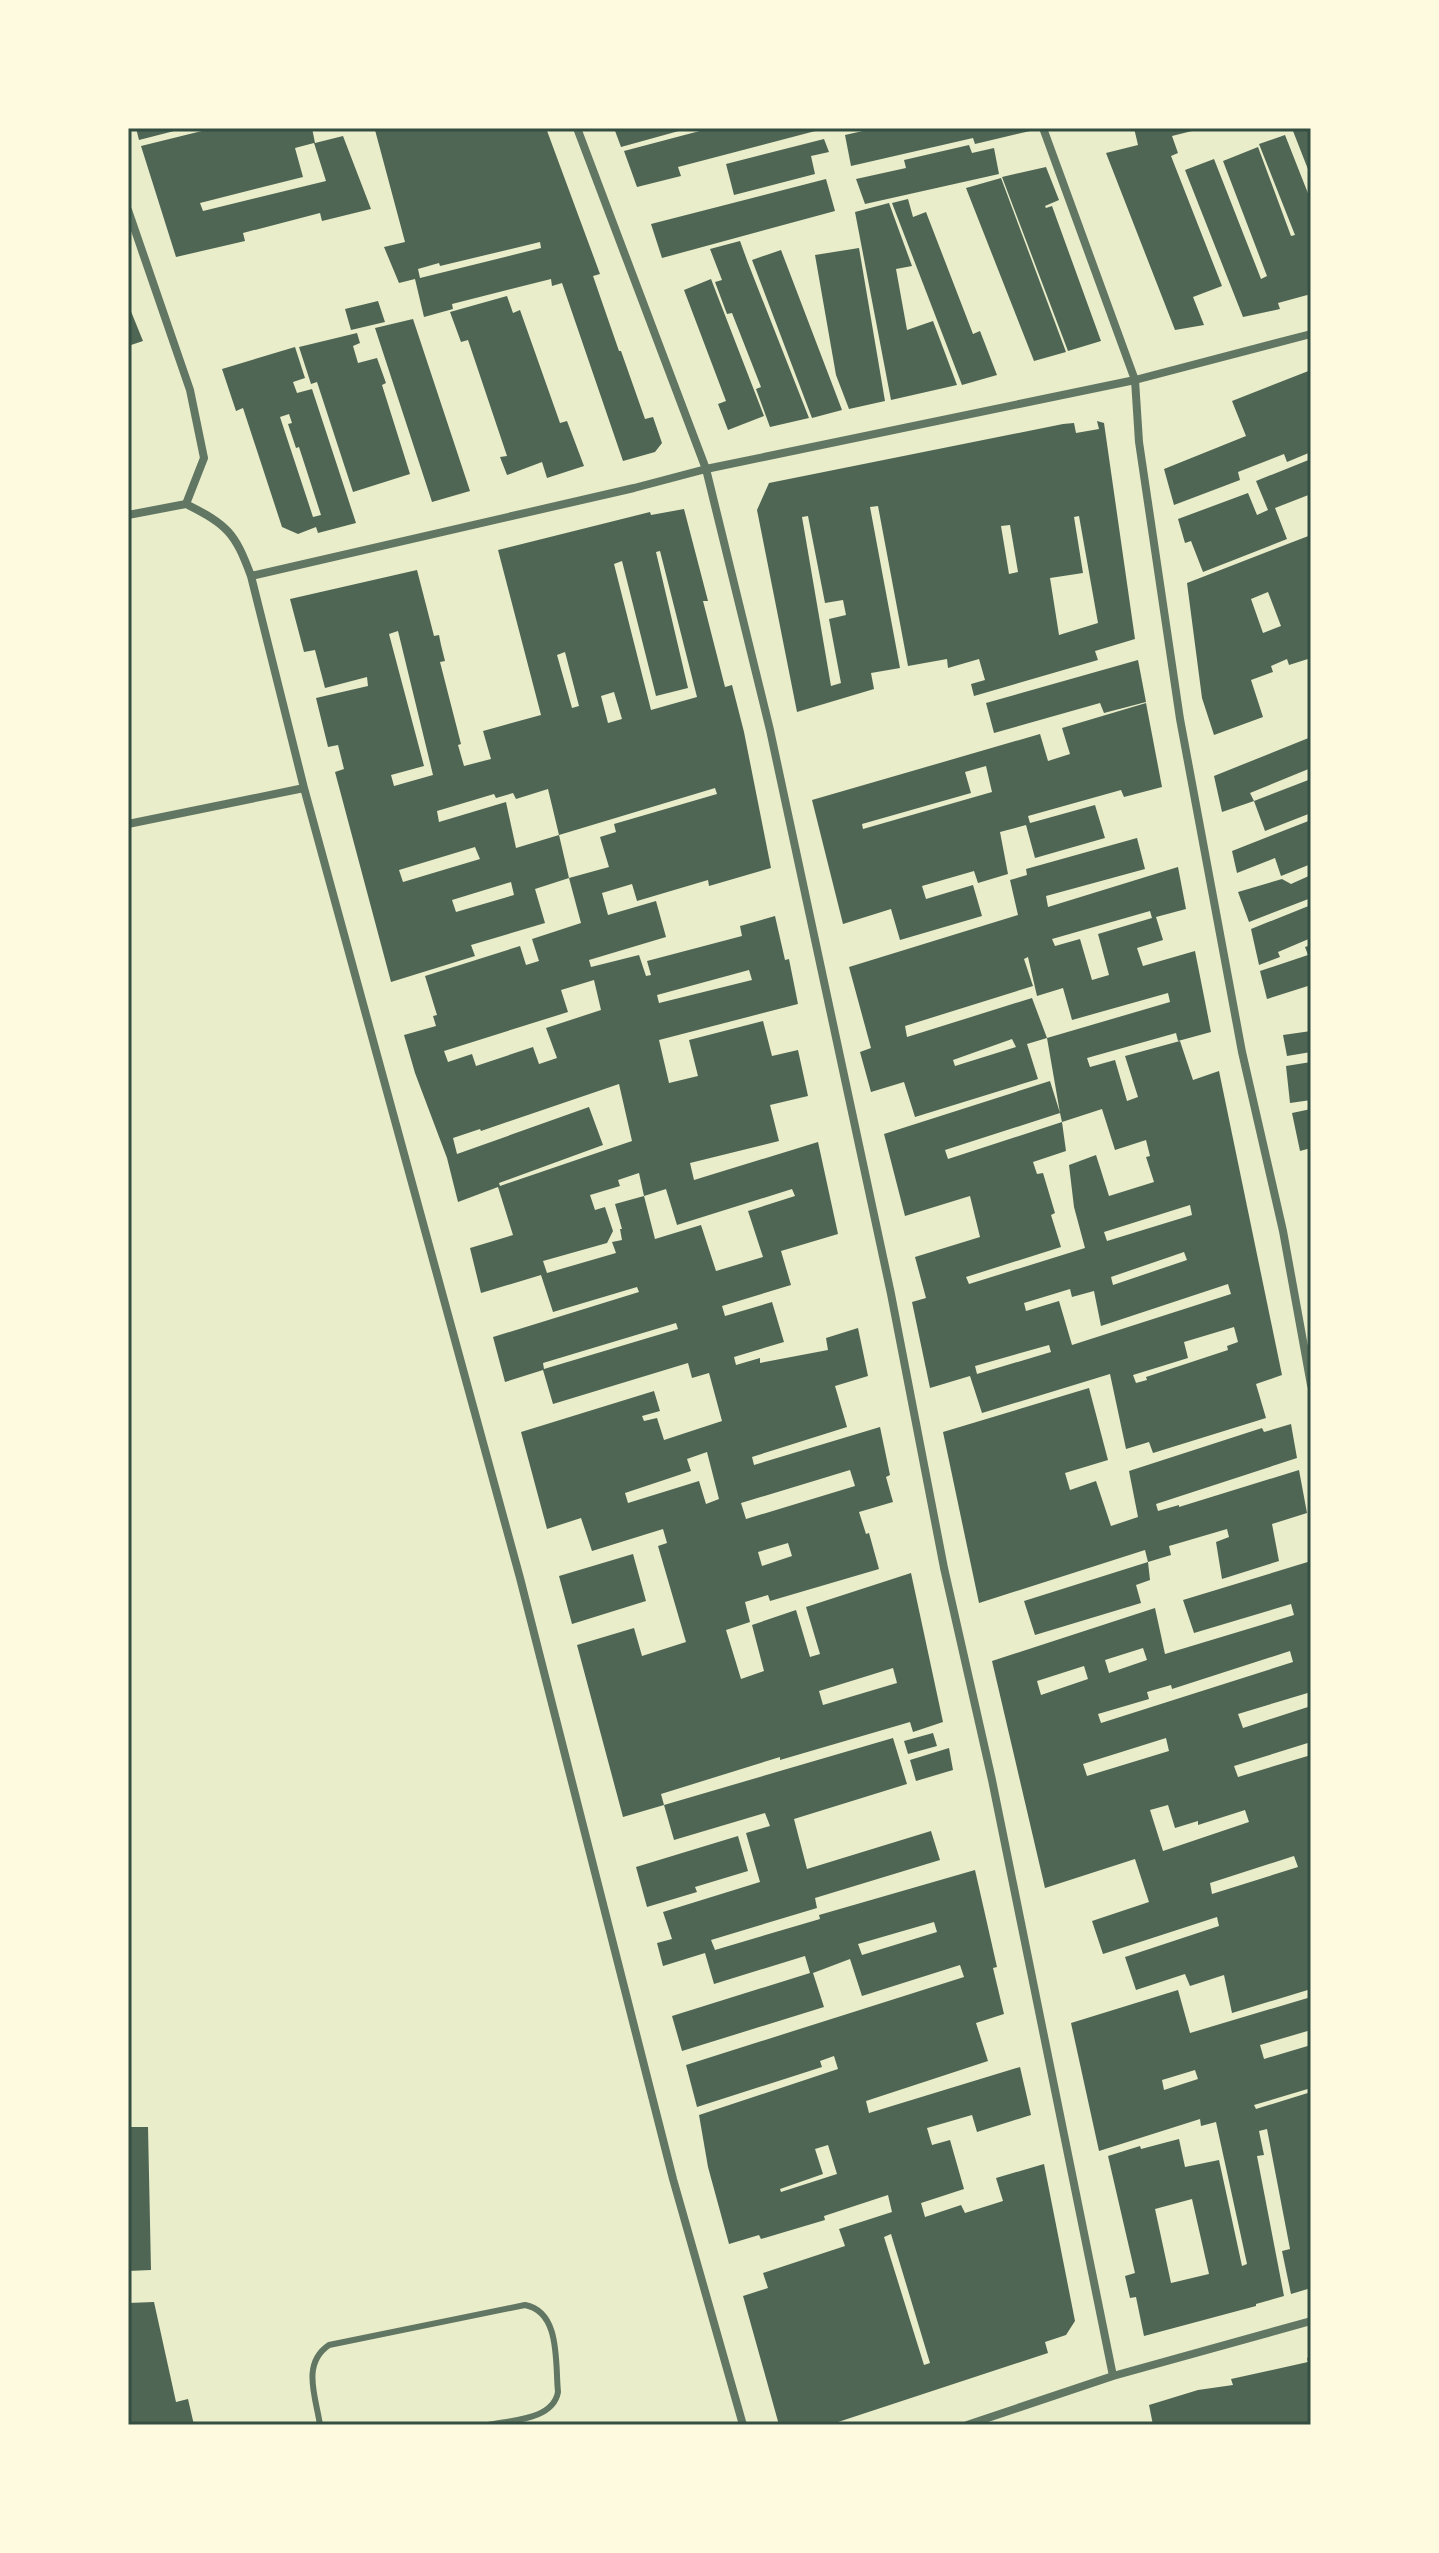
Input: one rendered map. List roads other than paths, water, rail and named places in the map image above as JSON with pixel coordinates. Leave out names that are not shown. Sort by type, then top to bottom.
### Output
[{"type":"street","points":[[577,128],[706,469],[773,745],[884,1264],[944,1568],[992,1780],[1113,2376]]},
{"type":"street","points":[[1043,128],[1135,380],[1139,442],[1180,719],[1242,1052],[1283,1231],[1311,1385]]},
{"type":"street","points":[[128,210],[190,390],[204,458],[186,504]]},
{"type":"street","points":[[251,576],[706,469],[1135,380],[1311,334]]},
{"type":"street","points":[[128,515],[186,504],[218,520],[240,546],[251,576],[304,788],[520,1578],[673,2179],[743,2425]]},
{"type":"street","points":[[128,824],[304,788]]},
{"type":"street","points":[[967,2425],[1113,2376],[1311,2321]]},
{"type":"lane","points":[[320,2425],[311,2374],[316,2357],[329,2345],[525,2305],[537,2309],[551,2326],[558,2392],[555,2402],[544,2412],[488,2425]]}]
